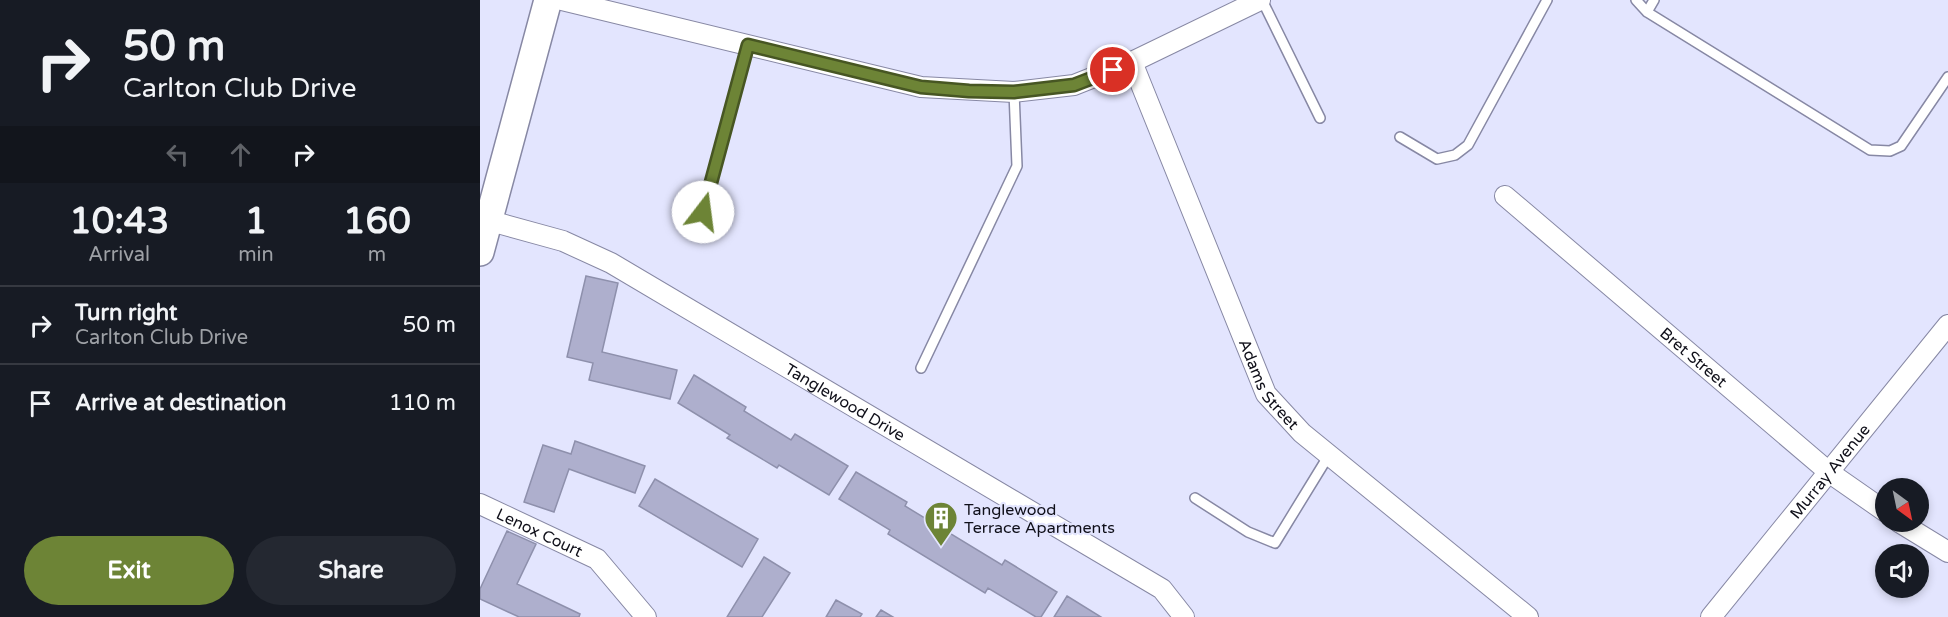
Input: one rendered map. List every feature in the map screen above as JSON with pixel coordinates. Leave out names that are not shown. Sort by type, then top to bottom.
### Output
[{"type":"main road","points":[[480,252],[548,0]]},
{"type":"street","points":[[562,0],[921,87],[1014,92],[1074,85],[1132,62],[1261,0]]},
{"type":"street","name":"Adams Street","points":[[1132,62],[1266,394],[1302,434],[1528,617]]},
{"type":"street","name":"Bret Street","points":[[1505,196],[1830,473],[1875,504]]},
{"type":"street","name":"Tanglewood Drive","points":[[487,220],[563,242],[610,263],[1162,589],[1184,617]]},
{"type":"street","name":"Murray Avenue","points":[[1711,617],[1948,325]]},
{"type":"street","name":"Lenox Court","points":[[480,504],[597,559],[646,617]]},
{"type":"street","points":[[1915,532],[1948,552]]},
{"type":"lane","points":[[1261,0],[1320,118]]},
{"type":"lane","points":[[1400,137],[1437,159],[1455,154],[1468,145],[1547,0]]},
{"type":"lane","points":[[1636,0],[1647,12],[1870,150],[1890,152],[1901,146],[1948,77]]},
{"type":"lane","points":[[1647,12],[1654,0]]},
{"type":"lane","points":[[697,232],[748,45]]},
{"type":"lane","points":[[921,368],[1017,166],[1014,92]]},
{"type":"lane","points":[[1195,498],[1248,532],[1275,543],[1329,455]]},
{"type":"building","points":[[586,276],[618,283],[602,352],[677,370],[670,399],[589,380],[593,363],[567,357]]},
{"type":"building","points":[[694,375],[746,407],[744,411],[791,440],[795,434],[848,466],[829,495],[727,438],[730,435],[678,403]]},
{"type":"building","points":[[575,441],[645,466],[635,493],[569,469],[554,512],[524,502],[543,445],[571,454]]},
{"type":"building","name":"Tanglewood Terrace Apartments","points":[[856,472],[907,502],[905,506],[1002,565],[1005,560],[1057,592],[1041,617],[1036,617],[988,588],[985,593],[888,534],[890,530],[839,499]]},
{"type":"building","points":[[655,479],[758,539],[742,567],[639,506]]},
{"type":"building","points":[[507,531],[536,544],[517,584],[580,614],[579,617],[519,617],[480,599],[480,589]]},
{"type":"building","points":[[764,557],[790,573],[762,617],[727,617]]},
{"type":"building","points":[[1067,596],[1101,617],[1054,617]]},
{"type":"building","points":[[836,600],[862,614],[860,617],[826,617]]},
{"type":"building","points":[[881,610],[893,617],[876,617]]},
{"type":"place","name":"Tanglewood Terrace Apartments","points":[[941,547]]},
{"type":"route","points":[[703,212],[748,45],[921,87],[969,91],[1014,92],[1074,85],[1113,70]]}]
